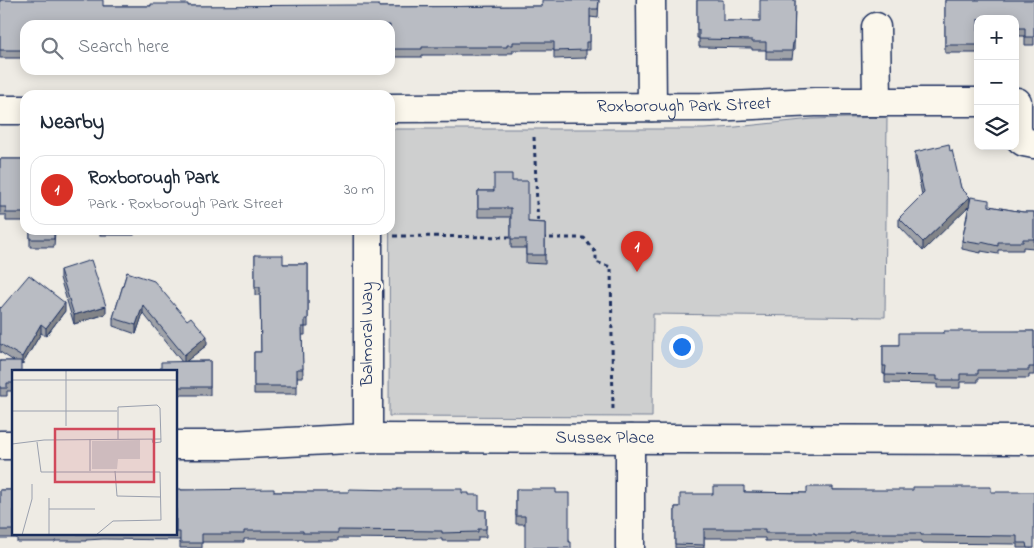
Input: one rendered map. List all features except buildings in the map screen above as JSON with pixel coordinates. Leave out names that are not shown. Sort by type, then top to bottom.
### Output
[{"type":"street","points":[[652,0],[652,107]]},
{"type":"street","points":[[876,27],[877,102]]},
{"type":"street","name":"Roxborough Park Street","points":[[395,108],[711,107],[816,102],[974,102]]},
{"type":"street","points":[[1022,102],[1017,129],[1020,140],[1034,144]]},
{"type":"street","points":[[0,110],[20,110]]},
{"type":"street","name":"Balmoral Way","points":[[368,438],[381,235]]},
{"type":"street","name":"Sussex Place","points":[[178,445],[230,446],[368,438],[1034,440]]},
{"type":"street","points":[[630,439],[630,548]]},
{"type":"path","points":[[534,137],[538,228]]},
{"type":"path","points":[[395,233],[519,237]]},
{"type":"path","points":[[539,238],[584,238],[596,253],[596,262],[611,267],[613,411]]},
{"type":"shaded area","points":[[887,117],[885,317],[653,314],[652,417],[389,416],[390,235],[395,235],[395,129],[704,129],[812,119]]},
{"type":"place","name":"Roxborough Park","points":[[637,272]]}]
